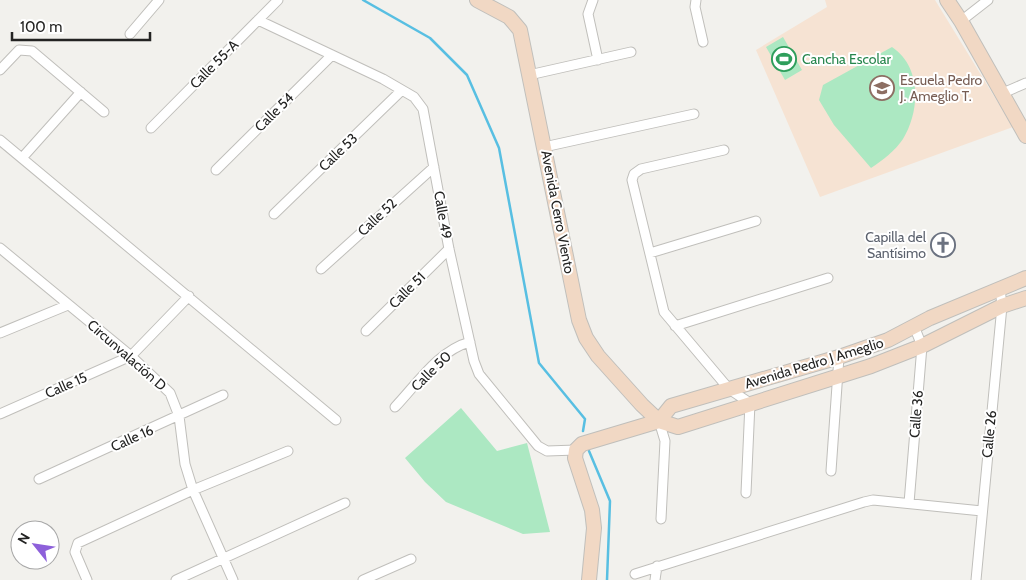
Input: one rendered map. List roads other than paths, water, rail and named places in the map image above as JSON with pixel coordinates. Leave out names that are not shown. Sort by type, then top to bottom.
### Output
[{"type":"street","points":[[130,34],[159,0]]},
{"type":"street","name":"Calle 55-A","points":[[150,128],[278,0]]},
{"type":"street","points":[[592,0],[588,14],[598,60]]},
{"type":"street","points":[[696,0],[695,7],[703,42]]},
{"type":"street","points":[[946,0],[961,21],[1026,136]]},
{"type":"street","points":[[961,21],[988,0]]},
{"type":"street","name":"Avenida Cerro Viento","points":[[482,1],[515,23],[522,37],[579,320],[586,338],[598,356],[659,421]]},
{"type":"street","name":"Calle 49","points":[[258,20],[402,90],[414,97],[423,109],[449,248],[479,374],[538,446],[547,451],[576,450]]},
{"type":"street","points":[[0,70],[19,50],[32,51],[104,112]]},
{"type":"street","points":[[529,75],[631,52]]},
{"type":"street","name":"Calle 54","points":[[216,170],[332,55]]},
{"type":"street","points":[[1003,94],[1026,83]]},
{"type":"street","name":"Calle 53","points":[[274,214],[402,90]]},
{"type":"street","points":[[22,158],[81,92]]},
{"type":"street","points":[[544,147],[694,114]]},
{"type":"street","points":[[0,140],[336,420]]},
{"type":"street","points":[[724,150],[641,169],[634,174],[632,180],[664,312],[729,389],[750,403],[746,493]]},
{"type":"street","name":"Calle 52","points":[[321,269],[434,167]]},
{"type":"street","points":[[650,253],[756,221]]},
{"type":"street","name":"Circunvalación D","points":[[0,248],[131,356],[170,393],[179,416],[185,464],[193,490],[232,580]]},
{"type":"street","name":"Calle 51","points":[[366,331],[449,248]]},
{"type":"street","points":[[675,326],[828,278]]},
{"type":"street","name":"Avenida Pedro J Ameglio","points":[[659,421],[671,406],[839,357],[888,340],[914,326],[1026,278]]},
{"type":"street","name":"Calle 26","points":[[976,580],[1002,306],[1000,288]]},
{"type":"street","points":[[131,356],[188,296]]},
{"type":"street","name":"Avenida Pedro J Ameglio","points":[[576,450],[582,444],[659,421],[678,427],[871,366],[922,346],[1002,306],[1026,298]]},
{"type":"street","points":[[0,333],[68,305]]},
{"type":"street","name":"Calle 36","points":[[909,503],[922,346],[914,326]]},
{"type":"street","name":"Calle 50","points":[[396,407],[440,360],[456,346],[470,342]]},
{"type":"street","name":"Calle 15","points":[[0,414],[131,356]]},
{"type":"street","points":[[831,471],[839,357]]},
{"type":"street","name":"Calle 16","points":[[39,479],[223,395]]},
{"type":"street","points":[[659,421],[665,441],[661,519]]},
{"type":"street","points":[[576,450],[576,458],[592,510],[594,528],[589,580]]},
{"type":"street","points":[[87,580],[75,552],[78,543],[193,490],[288,451]]},
{"type":"street","points":[[635,574],[873,500],[982,511]]},
{"type":"street","points":[[176,580],[345,503]]},
{"type":"street","points":[[363,580],[411,559]]},
{"type":"street","points":[[655,580],[657,566]]},
{"type":"waterway","points":[[363,0],[430,38],[467,75],[499,148],[539,363],[585,419],[583,431]]},
{"type":"waterway","points":[[589,451],[610,501],[607,580]]},
{"type":"place","name":"Cancha Escolar","points":[[784,59]]},
{"type":"place","name":"Escuela Pedro J. Ameglio T.","points":[[882,88]]},
{"type":"place","name":"Capilla del Santísimo","points":[[943,245]]}]
